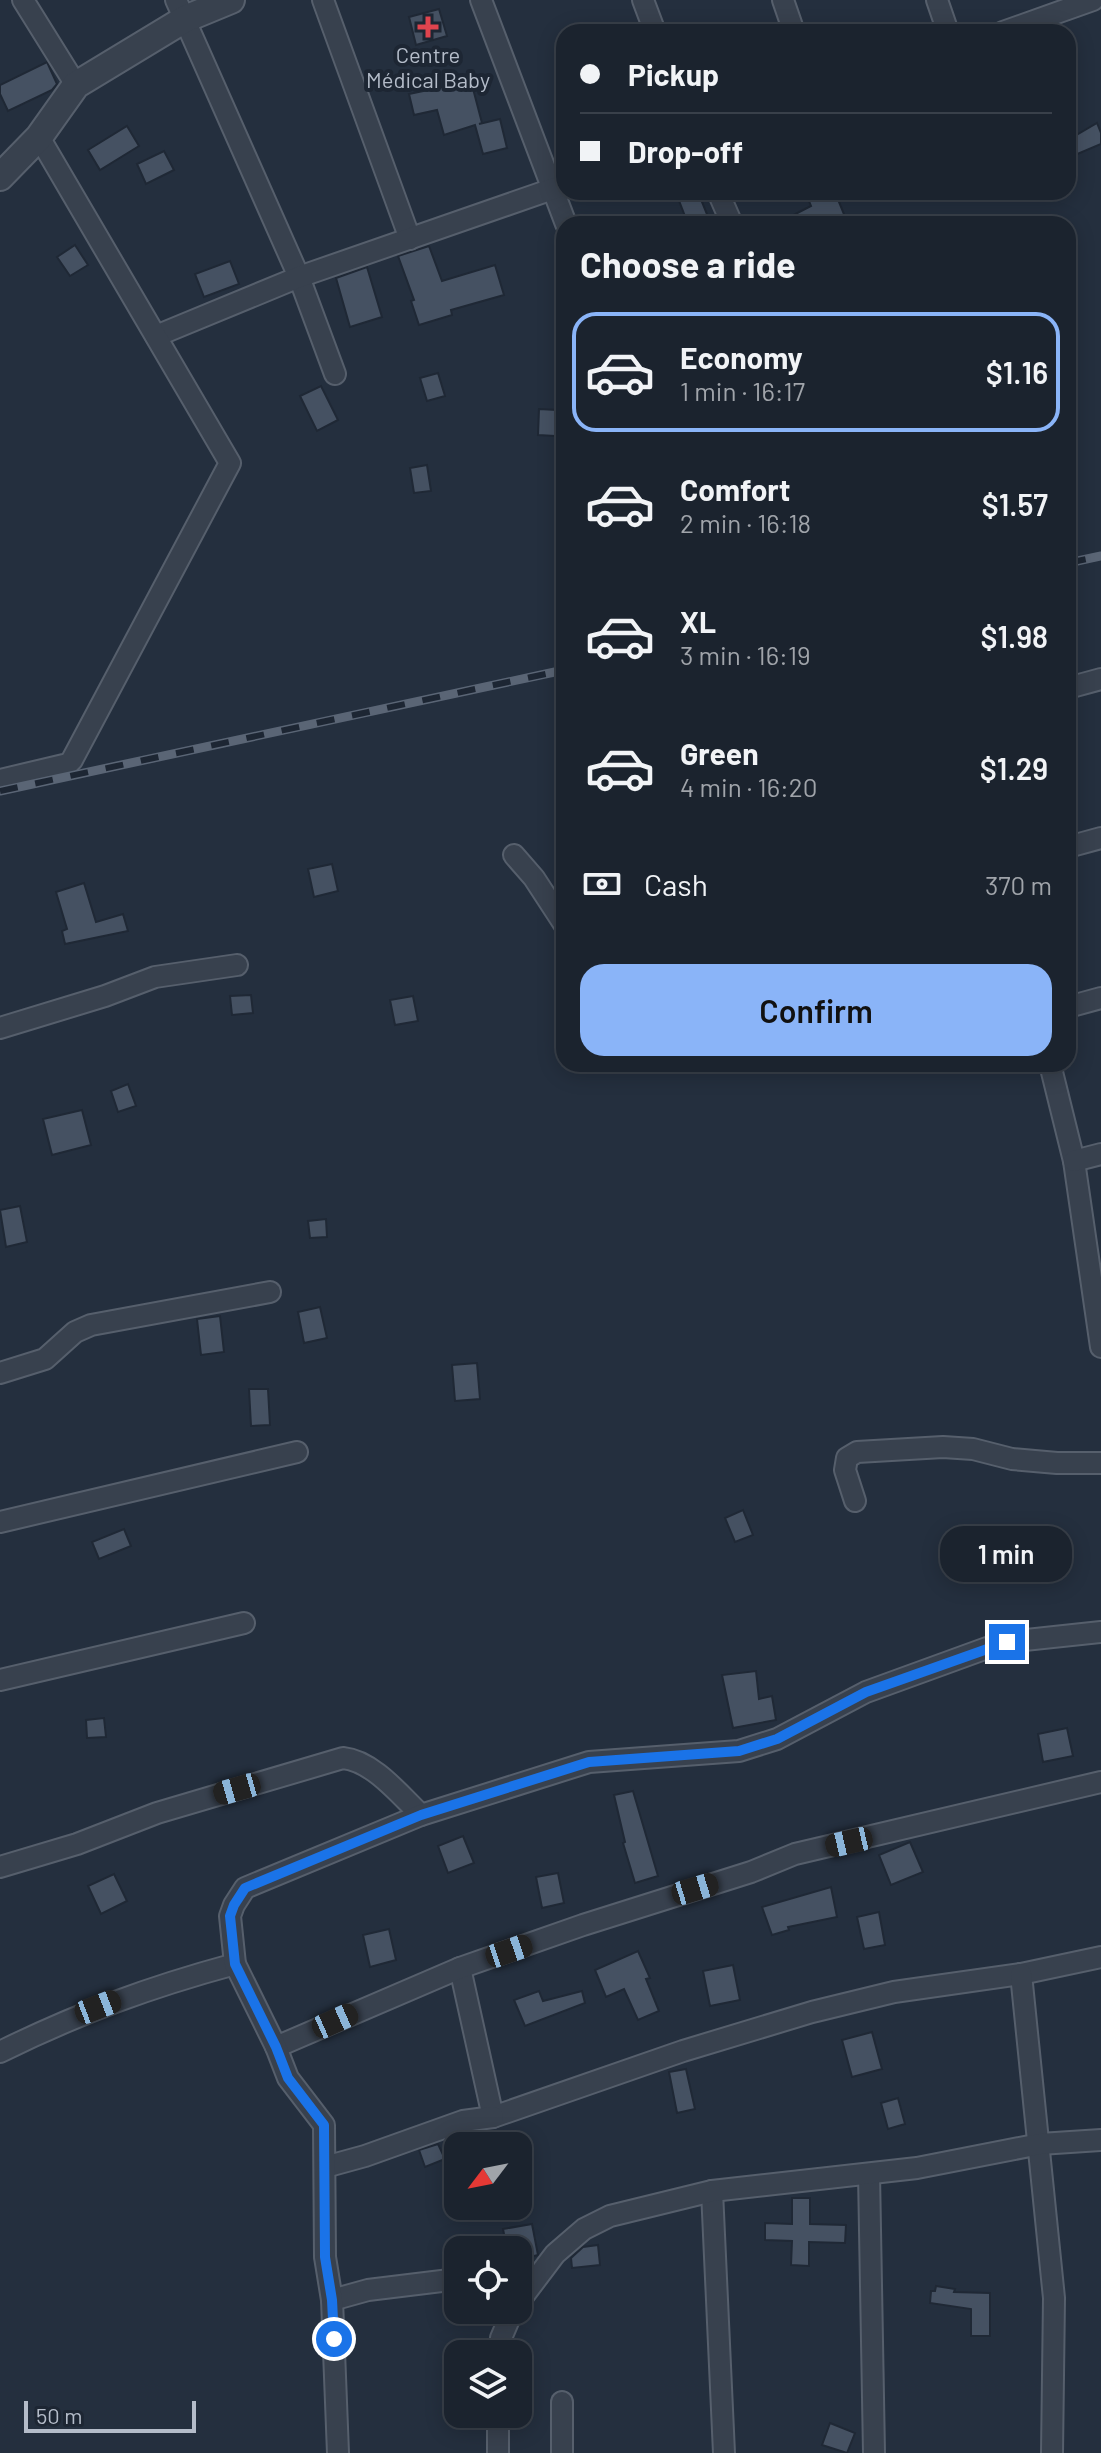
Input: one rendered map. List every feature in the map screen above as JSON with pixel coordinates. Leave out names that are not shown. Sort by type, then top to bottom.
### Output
[{"type":"street","points":[[23,0],[76,85]]},
{"type":"street","points":[[0,177],[39,137],[76,85],[180,9],[231,0]]},
{"type":"street","points":[[323,0],[410,239]]},
{"type":"street","points":[[481,0],[556,182]]},
{"type":"street","points":[[643,0],[652,24]]},
{"type":"street","points":[[783,0],[791,24]]},
{"type":"street","points":[[937,0],[945,24]]},
{"type":"street","points":[[1026,24],[1093,0]]},
{"type":"street","points":[[1099,0],[1101,6]]},
{"type":"street","points":[[180,9],[299,277],[335,374]]},
{"type":"street","points":[[0,780],[68,764],[72,760],[230,463],[39,137]]},
{"type":"street","points":[[156,336],[299,277],[556,188]]},
{"type":"street","points":[[1076,686],[1101,679]]},
{"type":"street","points":[[1076,845],[1101,838]]},
{"type":"street","points":[[514,855],[556,912]]},
{"type":"street","points":[[0,1028],[105,996],[155,977],[237,965]]},
{"type":"street","points":[[1076,1005],[1101,998]]},
{"type":"street","points":[[1052,1072],[1074,1161],[1098,1304],[1101,1347]]},
{"type":"street","points":[[1074,1161],[1101,1154]]},
{"type":"street","points":[[0,1373],[45,1359],[75,1332],[91,1325],[270,1292]]},
{"type":"street","points":[[855,1501],[845,1470],[847,1458],[857,1452],[943,1447],[973,1449],[1012,1459],[1101,1463]]},
{"type":"street","points":[[0,1522],[297,1452]]},
{"type":"street","points":[[0,1680],[244,1623]]},
{"type":"street","points":[[338,2453],[332,2300],[325,2257],[324,2125],[292,2085],[235,1964],[230,1916],[245,1888],[421,1815],[589,1762],[739,1751],[777,1739],[866,1692],[912,1678],[987,1648],[1007,1642],[1101,1632]]},
{"type":"street","points":[[0,1867],[77,1844],[157,1813],[343,1758],[365,1765],[421,1815]]},
{"type":"street","points":[[276,2047],[460,1968],[751,1872],[795,1854],[1101,1782]]},
{"type":"street","points":[[325,2167],[463,2121],[493,2117],[683,2051],[812,2012],[894,1992],[1021,1974],[1101,1957]]},
{"type":"street","points":[[0,2052],[68,2019],[127,1996],[235,1964]]},
{"type":"street","points":[[460,1968],[493,2117]]},
{"type":"street","points":[[1021,1974],[1054,2298],[1052,2453]]},
{"type":"street","points":[[532,2282],[541,2269],[584,2229],[610,2216],[712,2191],[869,2174],[1040,2144],[1101,2140]]},
{"type":"street","points":[[869,2174],[874,2453]]},
{"type":"street","points":[[712,2191],[724,2453]]},
{"type":"street","points":[[532,2270],[541,2269]]},
{"type":"street","points":[[332,2300],[368,2290],[444,2281]]},
{"type":"street","points":[[562,2402],[562,2453]]},
{"type":"street","points":[[498,2428],[498,2453]]},
{"type":"building","name":"Centre Médical Baby","points":[[439,9],[447,36],[416,45],[409,17]]},
{"type":"building","points":[[47,62],[57,84],[52,90],[8,111],[0,94],[0,85]]},
{"type":"building","points":[[471,81],[482,123],[479,124],[500,119],[507,148],[483,154],[475,125],[444,135],[437,110],[414,115],[409,94]]},
{"type":"building","points":[[1097,123],[1101,144],[1076,155],[1076,135]]},
{"type":"building","points":[[127,126],[139,146],[100,170],[88,150]]},
{"type":"building","points":[[164,151],[174,170],[146,184],[137,164]]},
{"type":"building","points":[[679,200],[701,200],[708,216],[685,216]]},
{"type":"building","points":[[838,200],[845,216],[792,216],[811,206],[809,201]]},
{"type":"building","points":[[75,245],[88,265],[70,276],[57,257]]},
{"type":"building","points":[[429,246],[442,281],[495,265],[504,295],[451,310],[452,315],[419,325],[411,301],[414,300],[398,256]]},
{"type":"building","points":[[230,261],[239,284],[204,297],[195,274]]},
{"type":"building","points":[[367,267],[382,317],[350,327],[336,278]]},
{"type":"building","points":[[438,373],[445,396],[427,401],[420,378]]},
{"type":"building","points":[[321,386],[338,420],[317,431],[300,396]]},
{"type":"building","points":[[539,409],[556,410],[555,436],[538,435]]},
{"type":"building","points":[[427,465],[431,491],[414,493],[410,468]]},
{"type":"building","points":[[332,864],[338,891],[314,897],[308,869]]},
{"type":"building","points":[[84,883],[96,922],[123,914],[128,931],[65,944],[62,931],[67,929],[56,892]]},
{"type":"building","points":[[251,995],[253,1013],[232,1015],[230,996]]},
{"type":"building","points":[[413,996],[418,1021],[395,1025],[390,1000]]},
{"type":"building","points":[[128,1084],[136,1106],[118,1112],[111,1091]]},
{"type":"building","points":[[82,1110],[91,1145],[52,1155],[43,1119]]},
{"type":"building","points":[[20,1206],[27,1242],[6,1247],[0,1210]]},
{"type":"building","points":[[326,1219],[327,1237],[310,1238],[308,1221]]},
{"type":"building","points":[[320,1307],[327,1338],[304,1343],[298,1312]]},
{"type":"building","points":[[220,1316],[224,1352],[201,1355],[197,1319]]},
{"type":"building","points":[[477,1363],[480,1399],[455,1401],[452,1365]]},
{"type":"building","points":[[249,1389],[268,1389],[270,1425],[251,1426]]},
{"type":"building","points":[[743,1510],[753,1535],[735,1542],[725,1518]]},
{"type":"building","points":[[124,1529],[131,1546],[99,1559],[92,1542]]},
{"type":"building","points":[[756,1671],[759,1699],[772,1696],[776,1720],[733,1728],[722,1675]]},
{"type":"building","points":[[104,1718],[106,1737],[87,1738],[86,1720]]},
{"type":"building","points":[[1067,1728],[1073,1756],[1043,1762],[1038,1734]]},
{"type":"building","points":[[633,1791],[658,1876],[635,1883],[614,1795]]},
{"type":"building","points":[[463,1836],[474,1863],[448,1873],[438,1846]]},
{"type":"building","points":[[910,1842],[923,1872],[891,1885],[879,1855]]},
{"type":"building","points":[[558,1873],[564,1903],[542,1908],[536,1877]]},
{"type":"building","points":[[114,1874],[127,1901],[101,1914],[88,1886]]},
{"type":"building","points":[[831,1887],[837,1917],[788,1927],[789,1930],[772,1935],[762,1907]]},
{"type":"building","points":[[879,1912],[885,1945],[864,1949],[857,1917]]},
{"type":"building","points":[[389,1929],[396,1960],[370,1967],[363,1935]]},
{"type":"building","points":[[638,1951],[650,1978],[646,1979],[659,2011],[638,2020],[624,1989],[606,1997],[595,1970]]},
{"type":"building","points":[[733,1965],[740,2000],[710,2006],[703,1971]]},
{"type":"building","points":[[539,1991],[543,2001],[582,1991],[585,2003],[525,2026],[514,2000]]},
{"type":"building","points":[[872,2032],[882,2069],[852,2077],[842,2040]]},
{"type":"building","points":[[686,2069],[695,2109],[677,2113],[669,2072]]},
{"type":"building","points":[[898,2098],[905,2124],[888,2129],[881,2103]]},
{"type":"building","points":[[438,2144],[444,2159],[425,2167],[419,2150]]},
{"type":"building","points":[[792,2198],[810,2198],[810,2224],[846,2225],[845,2243],[809,2242],[809,2266],[791,2265],[792,2241],[765,2240],[765,2223],[792,2224]]},
{"type":"building","points":[[532,2224],[538,2255],[532,2256],[532,2236],[504,2236],[503,2229]]},
{"type":"building","points":[[598,2245],[600,2265],[572,2268],[571,2258],[583,2247]]},
{"type":"building","points":[[936,2286],[955,2289],[954,2292],[990,2293],[990,2336],[971,2336],[971,2309],[930,2303],[931,2291],[935,2291]]},
{"type":"building","points":[[830,2423],[855,2433],[847,2453],[822,2445]]},
{"type":"railway","points":[[1076,561],[1101,556]]},
{"type":"railway","points":[[0,791],[556,672]]},
{"type":"place","name":"Centre Médical Baby","points":[[428,27]]},
{"type":"route","points":[[334,2339],[325,2257],[324,2125],[288,2078],[235,1964],[230,1916],[245,1888],[421,1815],[589,1762],[739,1751],[777,1739],[866,1692],[1007,1642]]}]
